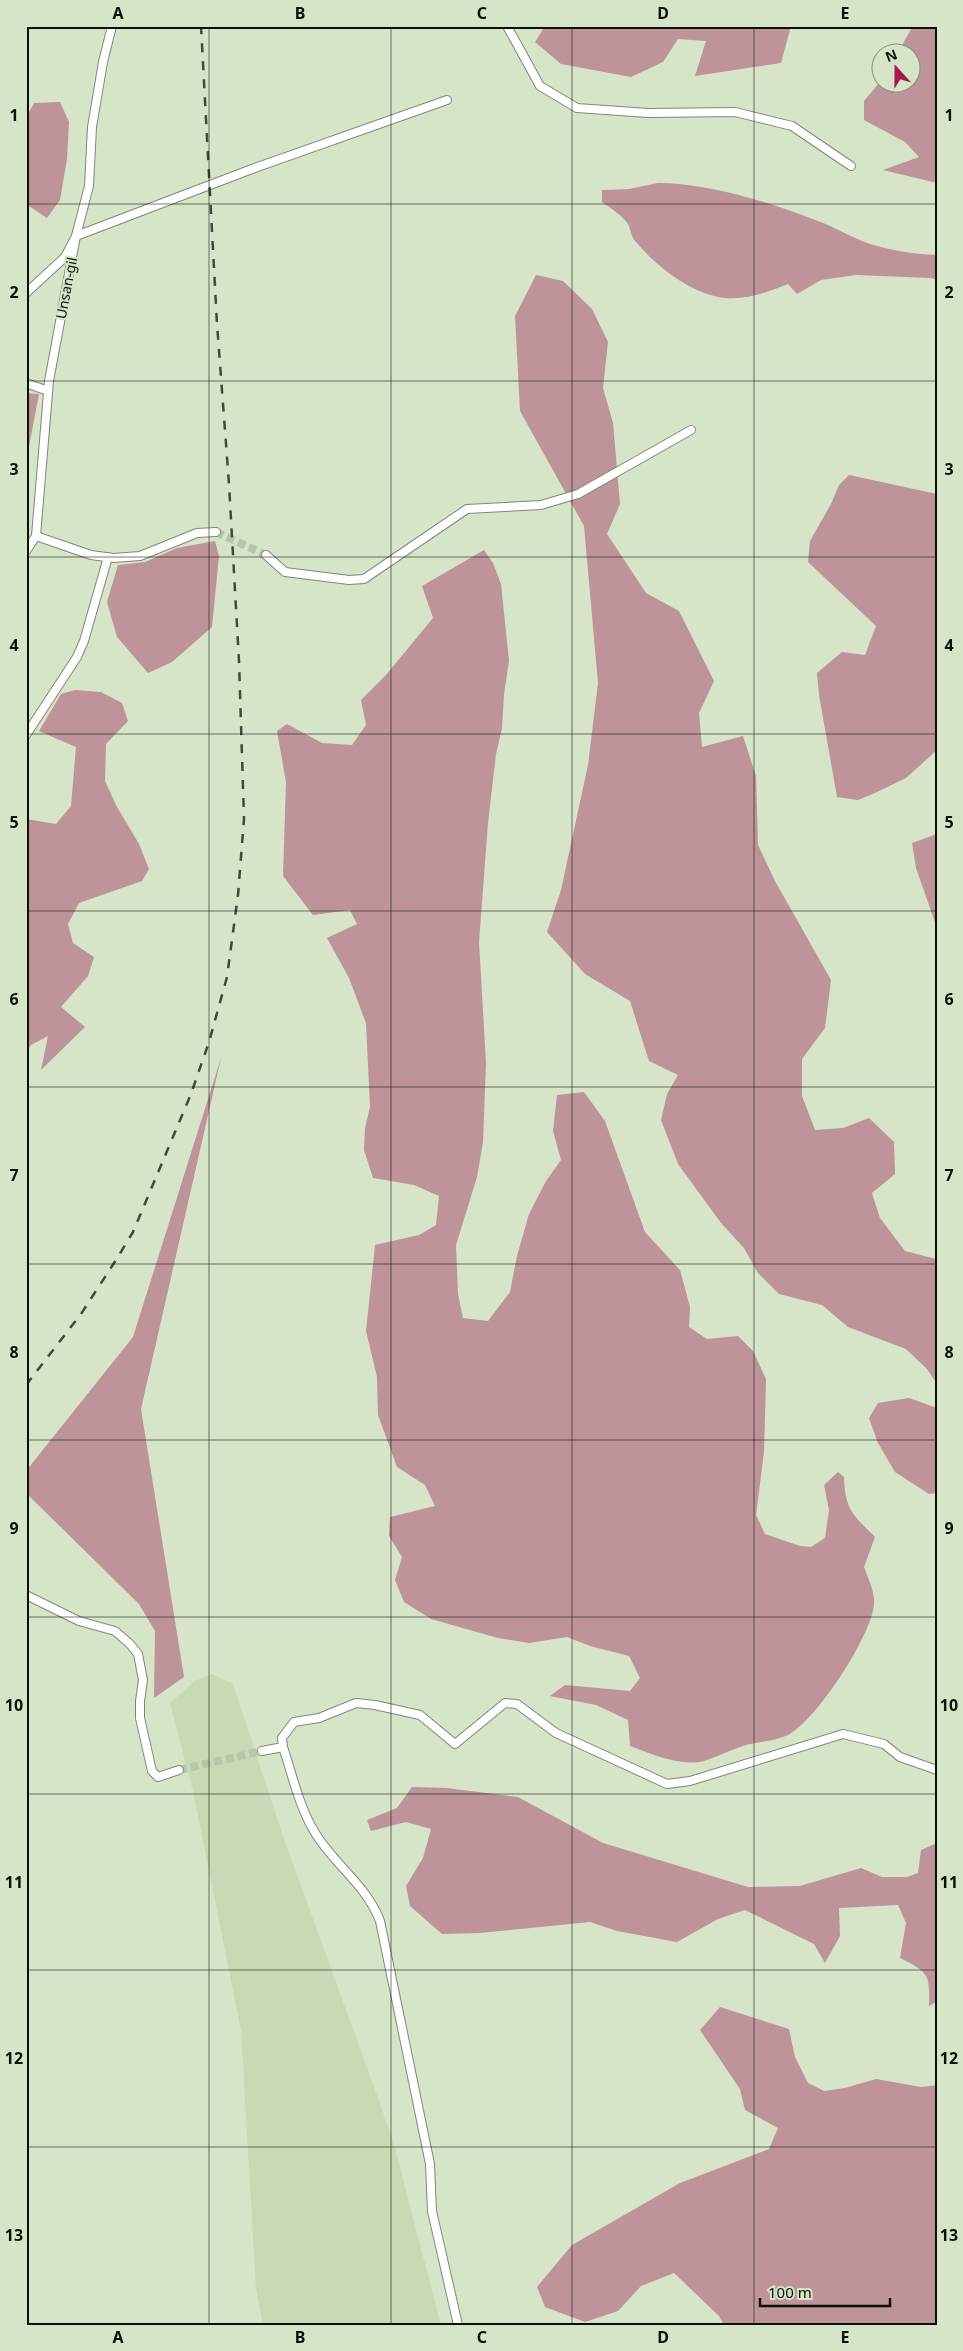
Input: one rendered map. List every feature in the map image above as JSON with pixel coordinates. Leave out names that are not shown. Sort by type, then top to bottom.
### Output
[{"type":"street","name":"Unsan-gil","points":[[36,536],[48,391],[76,236],[89,186],[92,127],[103,62],[112,26]]},
{"type":"street","points":[[507,26],[540,86],[577,108],[648,113],[734,112],[792,126],[851,166]]},
{"type":"street","points":[[26,293],[65,257],[76,236],[252,169],[447,100]]},
{"type":"street","points":[[26,383],[48,391]]},
{"type":"street","points":[[266,555],[285,572],[349,580],[364,580],[467,509],[541,504],[578,494],[691,430]]},
{"type":"street","points":[[26,550],[36,536],[91,555],[108,557],[140,556],[197,533],[216,532]]},
{"type":"street","points":[[26,735],[80,650],[108,557]]},
{"type":"street","points":[[26,1594],[79,1621],[115,1631],[130,1644],[138,1654],[142,1666],[143,1680],[140,1718],[152,1771],[158,1777],[179,1770]]},
{"type":"street","points":[[458,2325],[432,2211],[430,2164],[380,1922],[373,1904],[314,1832],[306,1817],[283,1747],[282,1738],[294,1722],[319,1718],[356,1703],[420,1715],[455,1744],[505,1703],[517,1704],[556,1733],[667,1784],[690,1781],[843,1734],[884,1744],[900,1756],[937,1770]]},
{"type":"street","points":[[262,1751],[283,1747]]},
{"type":"shaded area","points":[[545,26],[791,26],[781,63],[695,76],[706,41],[678,39],[663,62],[631,77],[561,64],[535,42]]},
{"type":"shaded area","points":[[913,26],[937,26],[937,183],[883,170],[919,157],[905,142],[864,120],[864,101],[872,92],[920,92],[920,42],[904,42]]},
{"type":"shaded area","points":[[60,102],[69,122],[67,159],[60,200],[47,218],[26,204],[26,118],[34,103]]},
{"type":"shaded area","points":[[658,183],[700,187],[744,196],[809,217],[880,247],[918,254],[937,255],[937,280],[931,278],[856,275],[821,280],[797,294],[788,284],[741,298],[725,298],[700,291],[676,278],[654,261],[634,240],[626,221],[602,202],[602,190],[629,189]]},
{"type":"shaded area","points":[[536,275],[563,281],[592,309],[608,342],[603,388],[613,423],[620,504],[607,534],[646,593],[679,611],[714,681],[699,713],[702,747],[743,736],[756,776],[758,845],[775,881],[831,980],[825,1028],[802,1059],[802,1096],[815,1130],[843,1128],[869,1118],[894,1142],[895,1174],[872,1193],[880,1218],[905,1251],[936,1259],[937,1384],[927,1369],[906,1349],[848,1327],[822,1305],[779,1294],[758,1273],[744,1248],[721,1223],[678,1164],[661,1120],[667,1094],[678,1075],[649,1061],[630,1001],[585,974],[547,932],[561,890],[588,765],[598,683],[584,526],[520,411],[515,316]]},
{"type":"shaded area","points":[[26,393],[39,394],[26,462]]},
{"type":"shaded area","points":[[849,475],[937,494],[937,750],[906,778],[858,800],[837,797],[819,695],[817,673],[842,652],[865,655],[876,626],[808,562],[810,541],[831,504],[839,485]]},
{"type":"shaded area","points":[[215,541],[219,556],[212,627],[172,662],[148,673],[117,637],[107,602],[118,565],[145,562],[177,548]]},
{"type":"shaded area","points":[[484,550],[493,563],[501,584],[509,661],[504,694],[502,728],[496,754],[488,823],[479,942],[486,1063],[483,1142],[477,1177],[456,1245],[458,1294],[463,1318],[488,1321],[510,1292],[517,1256],[529,1214],[546,1181],[561,1160],[553,1131],[557,1095],[584,1092],[605,1121],[645,1232],[680,1270],[690,1307],[689,1327],[707,1339],[738,1336],[753,1351],[766,1379],[764,1452],[756,1515],[765,1534],[800,1546],[811,1547],[825,1538],[829,1510],[824,1485],[838,1472],[844,1477],[848,1505],[861,1523],[875,1537],[864,1567],[873,1595],[874,1604],[871,1618],[864,1636],[827,1696],[800,1727],[788,1735],[743,1746],[704,1761],[676,1761],[630,1746],[628,1720],[596,1705],[550,1696],[565,1685],[630,1691],[640,1678],[629,1656],[590,1646],[567,1637],[529,1643],[498,1638],[431,1619],[404,1602],[395,1580],[402,1557],[389,1536],[390,1517],[435,1506],[425,1485],[397,1467],[378,1415],[377,1377],[366,1331],[375,1245],[419,1235],[436,1225],[439,1196],[414,1185],[373,1178],[364,1150],[365,1128],[370,1107],[366,1023],[349,978],[327,938],[357,924],[350,910],[313,915],[283,876],[286,782],[277,731],[287,724],[322,743],[352,745],[366,725],[361,700],[386,675],[433,618],[422,586]]},
{"type":"shaded area","points":[[75,690],[101,692],[122,703],[128,721],[106,744],[105,781],[117,807],[139,844],[149,869],[142,881],[79,903],[68,924],[73,943],[94,957],[88,976],[61,1007],[85,1027],[41,1070],[48,1036],[31,1045],[26,1052],[26,819],[56,824],[71,806],[76,747],[39,731],[61,694]]},
{"type":"shaded area","points":[[937,834],[937,928],[916,868],[912,843]]},
{"type":"shaded area","points":[[221,1058],[141,1409],[184,1677],[154,1698],[155,1631],[139,1604],[26,1493],[26,1471],[133,1337]]},
{"type":"shaded area","points":[[909,1398],[937,1408],[937,1493],[929,1494],[895,1472],[878,1443],[869,1418],[878,1403]]},
{"type":"shaded area","points":[[212,1674],[233,1684],[283,1836],[392,2137],[441,2325],[263,2325],[256,2288],[241,2030],[193,1791],[170,1703],[195,1681]]},
{"type":"shaded area","points":[[412,1787],[447,1788],[518,1797],[603,1843],[748,1887],[800,1886],[861,1868],[882,1877],[907,1877],[918,1873],[921,1850],[937,1843],[937,2001],[929,2006],[929,1987],[926,1976],[917,1967],[900,1958],[906,1923],[898,1905],[839,1908],[840,1936],[825,1963],[814,1944],[745,1910],[718,1919],[677,1942],[617,1931],[590,1922],[480,1933],[442,1934],[410,1906],[406,1886],[423,1858],[431,1829],[406,1822],[371,1831],[367,1820],[397,1808]]},
{"type":"shaded area","points":[[720,2007],[789,2029],[795,2057],[808,2083],[824,2091],[845,2088],[876,2079],[921,2087],[937,2085],[937,2325],[724,2325],[719,2316],[674,2273],[641,2286],[618,2311],[585,2322],[545,2307],[537,2287],[572,2245],[680,2183],[769,2149],[778,2128],[745,2110],[740,2089],[700,2030]]},
{"type":"tunnel","points":[[216,532],[266,555]]},
{"type":"tunnel","points":[[179,1770],[262,1751]]},
{"type":"railway","points":[[26,1385],[81,1314],[133,1232],[191,1094],[209,1042],[227,977],[238,895],[244,819],[239,661],[229,484],[217,324],[201,26]]}]
